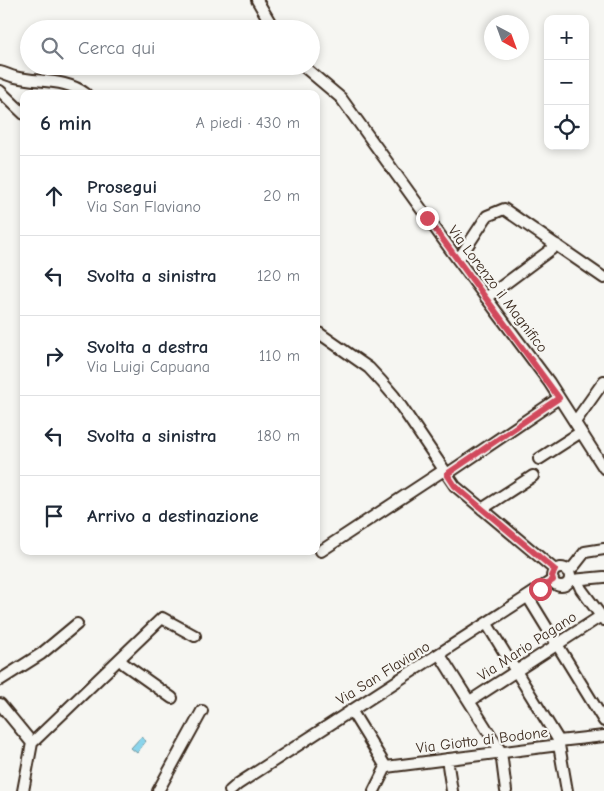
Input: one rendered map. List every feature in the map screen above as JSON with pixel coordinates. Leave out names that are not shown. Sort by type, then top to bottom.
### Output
[{"type":"street","points":[[257,0],[269,20]]},
{"type":"street","points":[[0,72],[16,77],[74,86],[80,90]]},
{"type":"street","name":"Via Lorenzo il Magnifico","points":[[314,75],[341,98],[559,398],[604,468]]},
{"type":"street","points":[[0,91],[20,110]]},
{"type":"street","points":[[458,260],[488,216],[504,209],[604,278]]},
{"type":"street","points":[[486,298],[557,245]]},
{"type":"street","points":[[320,334],[369,368],[394,396],[455,486],[554,575],[556,584],[562,585],[571,577],[574,566],[585,552],[604,549]]},
{"type":"street","points":[[575,422],[604,381]]},
{"type":"street","points":[[321,551],[559,398]]},
{"type":"street","points":[[540,459],[581,432]]},
{"type":"street","points":[[482,509],[533,476]]},
{"type":"street","points":[[554,575],[561,568],[571,577],[603,618]]},
{"type":"street","name":"Via San Flaviano","points":[[230,791],[351,710],[440,655],[528,597],[554,575]]},
{"type":"street","points":[[571,577],[604,576]]},
{"type":"street","points":[[528,597],[604,721]]},
{"type":"street","points":[[23,791],[32,743],[162,618],[194,636]]},
{"type":"street","name":"Via Mario Pagano","points":[[470,701],[557,644],[603,618]]},
{"type":"street","points":[[0,680],[40,654],[76,624]]},
{"type":"street","points":[[486,624],[559,743],[567,791]]},
{"type":"street","points":[[440,655],[500,752],[506,791]]},
{"type":"street","points":[[120,659],[124,664],[172,698]]},
{"type":"street","points":[[0,704],[32,743]]},
{"type":"street","points":[[351,710],[386,767],[374,791]]},
{"type":"street","points":[[158,791],[202,711]]},
{"type":"street","name":"Via Giotto di Bodone","points":[[386,767],[447,760],[604,736]]},
{"type":"street","points":[[447,760],[452,791]]},
{"type":"water","points":[[141,737],[146,741],[137,753],[131,748]]},
{"type":"route","points":[[427,218],[559,398],[447,474],[455,486],[551,565],[555,570],[552,574],[553,580],[540,589]]}]
